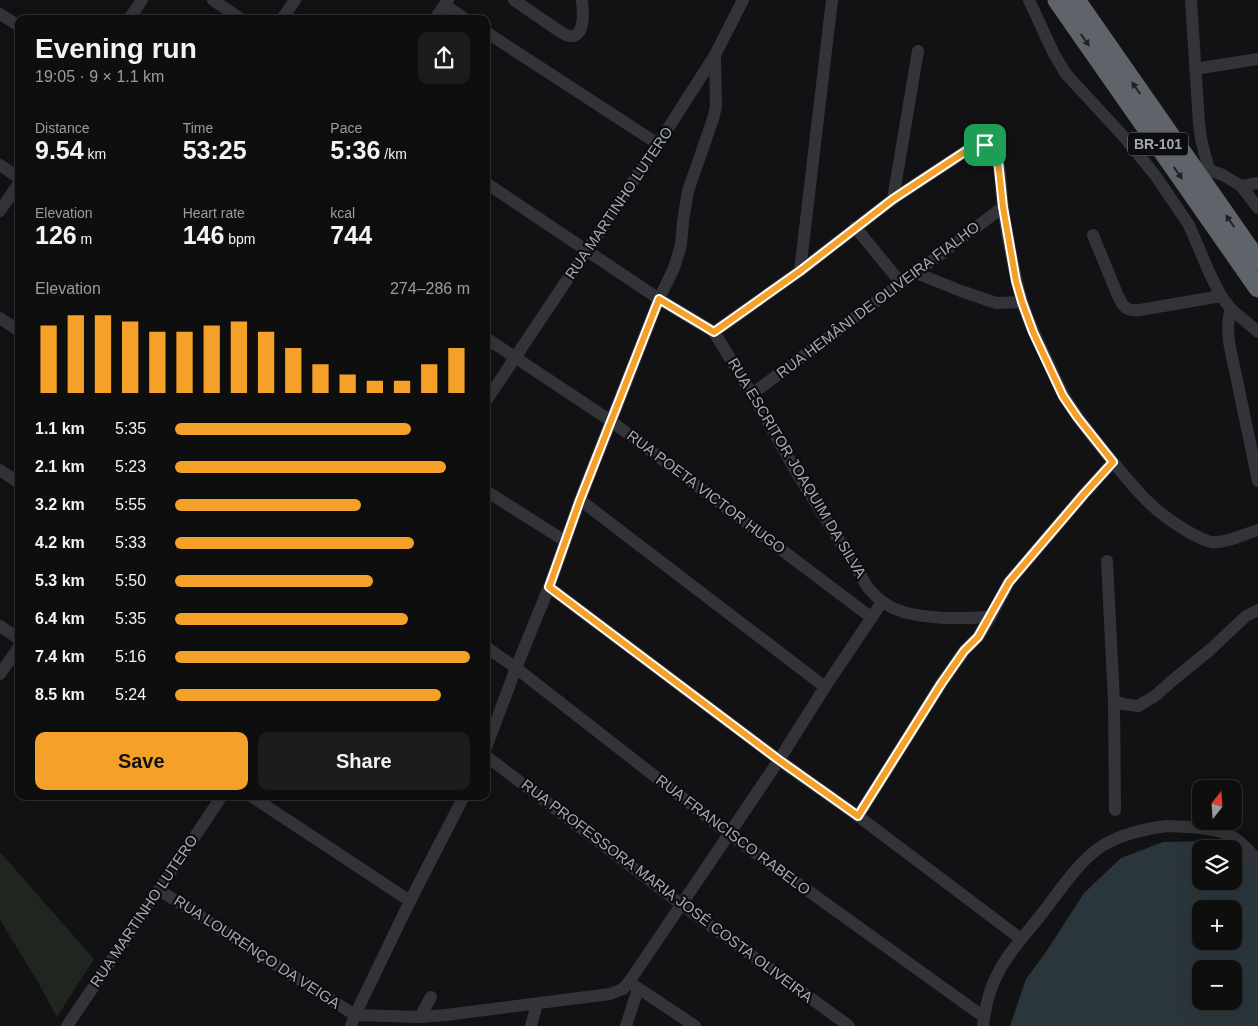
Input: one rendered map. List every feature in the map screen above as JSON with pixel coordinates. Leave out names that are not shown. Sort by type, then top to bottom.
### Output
[{"type":"highway","name":"BR-101","points":[[1057,0],[1258,288]]},
{"type":"highway","name":"BR-101","points":[[1076,0],[1204,173],[1258,261]]},
{"type":"street","points":[[132,15],[142,0]]},
{"type":"street","points":[[213,0],[235,15]]},
{"type":"street","points":[[285,15],[295,0]]},
{"type":"street","points":[[514,0],[562,33],[571,36],[576,35],[580,31],[584,15],[582,0]]},
{"type":"street","name":"RUA MARTINHO LUTERO","points":[[490,395],[716,55],[743,0]]},
{"type":"street","points":[[800,271],[832,0]]},
{"type":"street","points":[[1029,0],[1054,54],[1066,74],[1125,138],[1155,175],[1189,225],[1208,272],[1221,296],[1231,309],[1258,332]]},
{"type":"street","points":[[1191,0],[1204,173],[1223,175],[1241,186],[1258,208]]},
{"type":"street","points":[[438,15],[446,3],[460,15]]},
{"type":"street","points":[[0,14],[15,23]]},
{"type":"street","points":[[490,35],[658,144]]},
{"type":"street","points":[[893,199],[918,51]]},
{"type":"street","points":[[490,737],[549,587],[580,500],[659,299],[674,268],[681,245],[682,221],[688,191],[716,107],[716,55]]},
{"type":"street","points":[[1195,69],[1258,59]]},
{"type":"street","points":[[490,187],[659,299],[714,332],[800,271],[893,199],[975,145],[991,146],[996,154],[1011,255],[1022,302],[1033,332],[1063,396],[1078,418],[1129,483],[1163,516],[1209,542],[1219,542],[1258,530]]},
{"type":"street","points":[[0,165],[15,175]]},
{"type":"street","points":[[1241,186],[1258,183]]},
{"type":"street","points":[[0,211],[15,189]]},
{"type":"street","name":"RUA HEMÂNI DE OLIVEIRA FIALHO","points":[[752,394],[1003,207]]},
{"type":"street","points":[[855,227],[901,283]]},
{"type":"street","points":[[1093,235],[1118,296],[1123,305],[1128,309],[1140,310],[1221,296]]},
{"type":"street","points":[[916,273],[996,303],[1022,302]]},
{"type":"street","points":[[1231,309],[1228,318],[1229,342],[1258,481]]},
{"type":"street","points":[[0,318],[15,328]]},
{"type":"street","name":"RUA ESCRITOR JOAQUIM DA SILVA","points":[[714,332],[860,574],[870,590],[882,602]]},
{"type":"street","name":"RUA POETA VICTOR HUGO","points":[[490,341],[612,421],[872,618]]},
{"type":"street","points":[[858,816],[941,684],[964,651],[978,637],[1009,582],[1113,462]]},
{"type":"street","points":[[0,470],[15,480]]},
{"type":"street","points":[[490,494],[565,541]]},
{"type":"street","points":[[580,500],[825,687]]},
{"type":"street","points":[[1107,561],[1114,701],[1116,810]]},
{"type":"street","points":[[549,587],[1021,939]]},
{"type":"street","points":[[626,1026],[634,986],[682,905],[882,602],[908,614],[930,617],[978,618],[991,616]]},
{"type":"street","points":[[1114,701],[1138,706],[1155,696],[1211,649],[1246,616],[1258,610]]},
{"type":"street","points":[[0,626],[15,636]]},
{"type":"street","name":"RUA FRANCISCO RABELO","points":[[490,650],[729,834],[983,1021]]},
{"type":"street","points":[[0,674],[15,653]]},
{"type":"street","name":"RUA PROFESSORA MARIA JOSÉ COSTA OLIVEIRA","points":[[490,759],[682,905],[849,1026]]},
{"type":"street","name":"RUA MARTINHO LUTERO","points":[[67,1026],[219,800]]},
{"type":"street","points":[[257,800],[410,901]]},
{"type":"street","points":[[462,800],[410,901],[353,1021],[420,1017],[445,1021],[537,1004],[610,994],[634,986],[695,1026]]},
{"type":"street","points":[[983,1021],[990,993],[1004,962],[1065,883],[1102,846],[1125,836],[1154,828],[1170,826],[1206,829],[1220,831],[1238,839],[1258,862]]},
{"type":"street","name":"RUA LOURENÇO DA VEIGA","points":[[159,890],[353,1021]]},
{"type":"street","points":[[420,1017],[431,997]]},
{"type":"street","points":[[531,1026],[537,1004]]},
{"type":"shaded area","points":[[1192,841],[1192,890],[1242,890],[1242,849],[1245,850],[1258,866],[1258,1026],[1010,1026],[1026,979],[1084,893],[1121,858],[1163,842]]},
{"type":"shaded area","points":[[0,852],[94,959],[57,1017],[0,920]]},
{"type":"route","points":[[975,145],[985,145],[991,146],[994,149],[998,160],[1003,207],[1016,281],[1033,332],[1063,396],[1113,462],[1009,582],[978,637],[964,651],[941,684],[858,816],[779,760],[549,587],[580,500],[659,299],[714,332],[800,271],[893,199],[975,145]]}]
